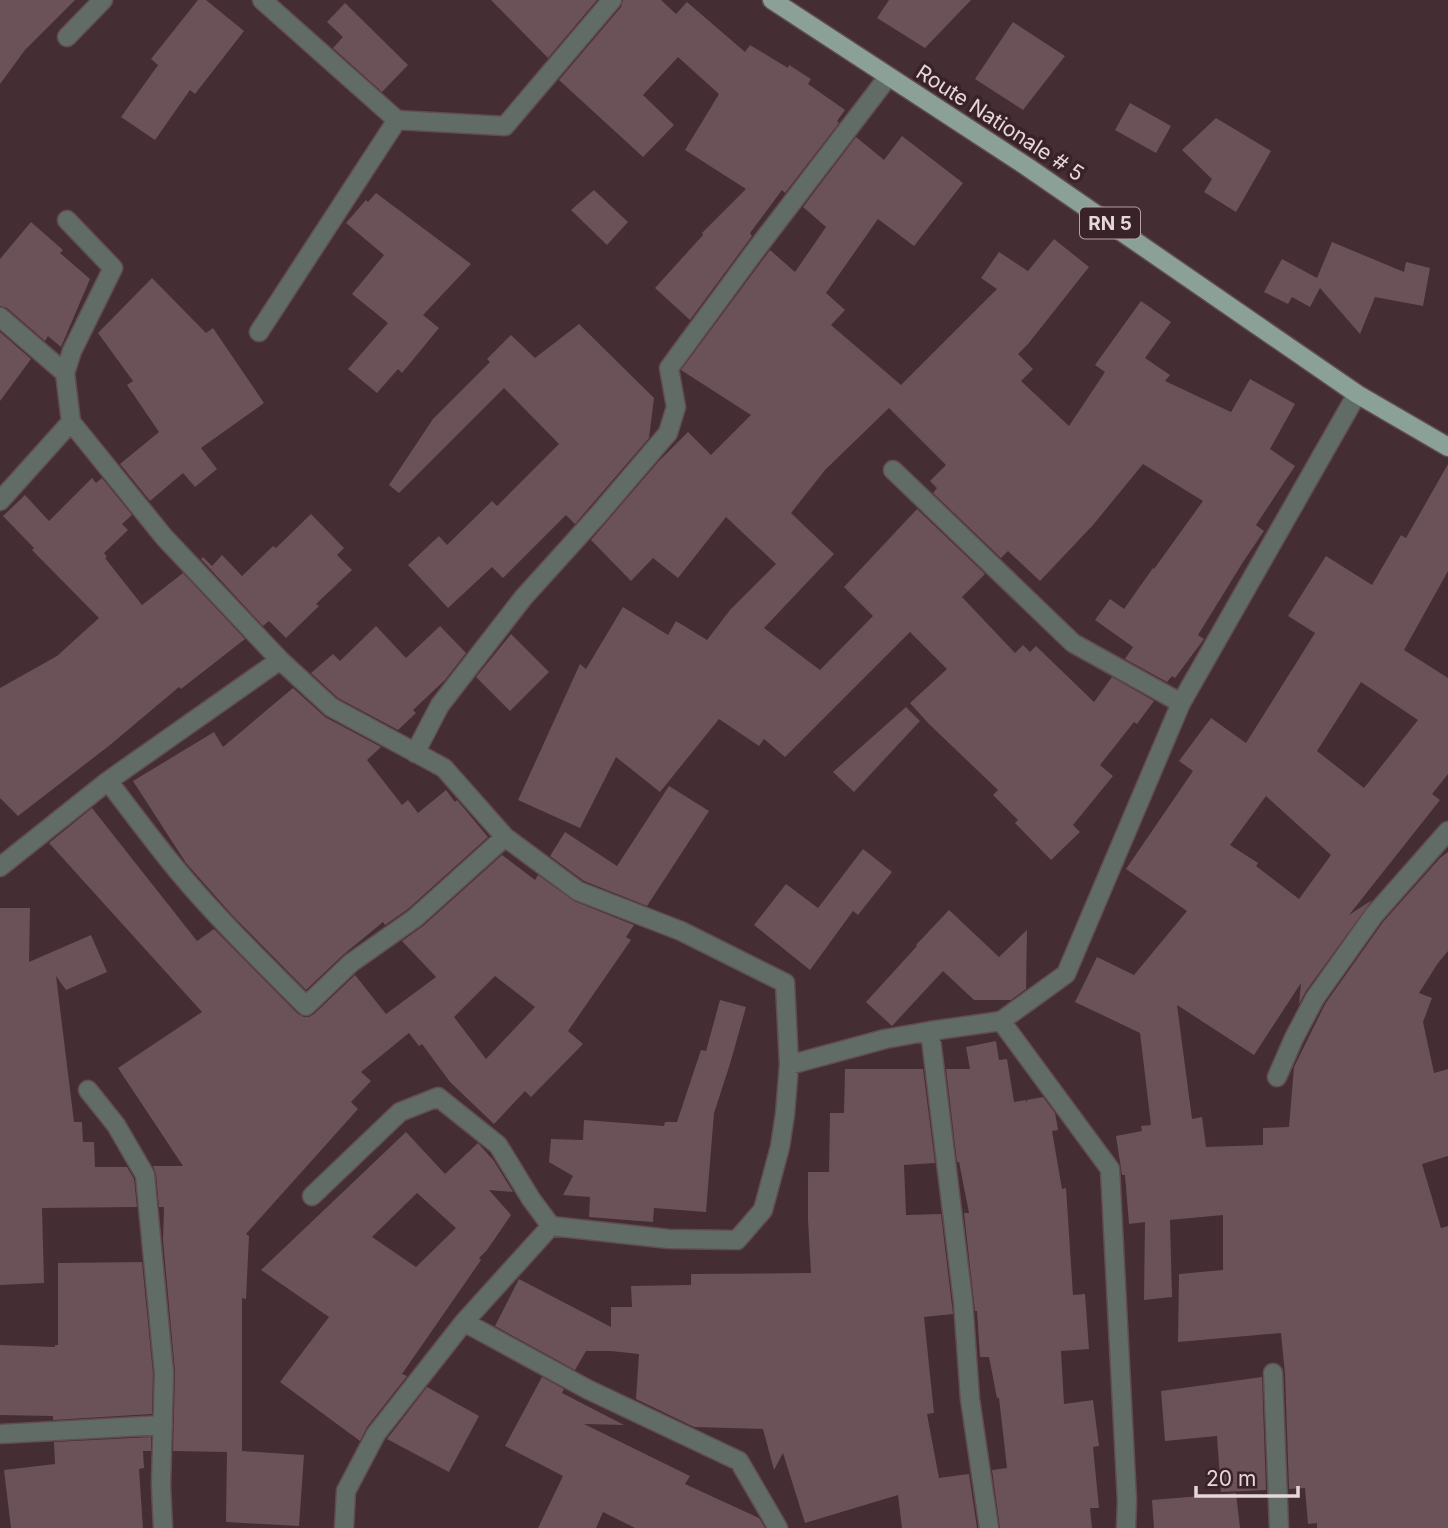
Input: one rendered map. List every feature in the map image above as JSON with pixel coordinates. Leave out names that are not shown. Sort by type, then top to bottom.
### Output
[{"type":"main road","name":"Route Nationale # 5","points":[[772,0],[1037,174],[1357,394],[1448,447]]},
{"type":"street","points":[[67,37],[103,0]]},
{"type":"street","points":[[262,0],[397,120],[505,126],[612,0]]},
{"type":"street","points":[[415,753],[440,705],[523,598],[668,433],[676,407],[669,368],[888,77]]},
{"type":"street","points":[[259,332],[397,120]]},
{"type":"street","points":[[67,220],[113,268],[72,351],[65,373],[71,422],[164,537],[280,660],[331,707],[444,768],[505,837],[578,891],[681,931],[786,983],[789,1065],[780,1147],[763,1210],[737,1240],[668,1239],[551,1226],[498,1145],[439,1097],[400,1112],[312,1196]]},
{"type":"street","points":[[0,317],[65,373]]},
{"type":"street","points":[[789,1065],[885,1039],[1001,1021],[1066,974],[1181,703],[1357,394]]},
{"type":"street","points":[[0,501],[71,422]]},
{"type":"street","points":[[893,470],[1073,643],[1181,703]]},
{"type":"street","points":[[0,867],[108,781],[280,660]]},
{"type":"street","points":[[108,781],[202,899],[306,1006],[351,963],[415,918],[505,837]]},
{"type":"street","points":[[1277,1077],[1315,998],[1374,915],[1448,831]]},
{"type":"street","points":[[1001,1021],[1110,1168],[1127,1501],[1126,1528]]},
{"type":"street","points":[[930,1031],[963,1301],[971,1399],[989,1528]]},
{"type":"street","points":[[88,1090],[116,1125],[145,1175],[164,1373],[161,1485],[163,1528]]},
{"type":"street","points":[[344,1528],[346,1492],[376,1434],[464,1322],[551,1226]]},
{"type":"street","points":[[464,1322],[587,1390],[739,1461],[778,1528]]},
{"type":"street","points":[[1273,1373],[1279,1528]]},
{"type":"street","points":[[0,1434],[163,1425]]},
{"type":"building","points":[[0,0],[75,0],[25,50],[0,84]]},
{"type":"building","points":[[198,0],[206,0],[244,31],[195,94],[190,90],[155,140],[121,117],[158,65],[151,59]]},
{"type":"building","points":[[491,0],[597,0],[548,58]]},
{"type":"building","points":[[623,0],[661,0],[676,14],[687,2],[745,52],[750,45],[788,68],[789,65],[811,79],[808,84],[845,110],[837,121],[839,123],[785,193],[782,190],[750,233],[752,236],[690,320],[655,288],[702,233],[746,189],[685,150],[719,94],[678,57],[643,95],[674,125],[643,157],[559,80],[621,7]]},
{"type":"building","points":[[889,0],[971,0],[925,48],[877,18]]},
{"type":"building","points":[[345,3],[408,65],[382,92],[333,48],[343,37],[327,22]]},
{"type":"building","points":[[1013,22],[1065,56],[1023,110],[975,79]]},
{"type":"building","points":[[1130,103],[1171,126],[1156,153],[1115,130]]},
{"type":"building","points":[[1216,118],[1271,151],[1236,212],[1204,192],[1212,179],[1182,150]]},
{"type":"building","points":[[902,136],[963,183],[914,246],[878,219],[826,293],[845,310],[831,325],[901,385],[997,289],[981,278],[999,252],[1028,271],[1054,239],[1089,267],[1018,354],[1033,369],[1021,381],[1069,426],[1105,372],[1095,365],[1141,301],[1171,322],[1145,358],[1170,375],[1165,381],[1231,412],[1250,379],[1295,404],[1270,449],[1295,466],[1256,525],[1264,531],[1198,635],[1204,639],[1175,678],[1172,676],[1167,682],[1125,659],[1133,647],[1095,620],[1110,599],[1124,609],[1203,501],[1143,464],[1093,525],[1040,581],[1008,551],[1001,558],[933,493],[937,488],[930,481],[946,465],[889,408],[825,470],[791,513],[834,554],[764,628],[820,670],[873,616],[844,587],[917,509],[985,574],[962,597],[1015,653],[1023,645],[1030,652],[1036,646],[1094,702],[1112,677],[1154,701],[1100,765],[1113,776],[1073,825],[1080,832],[1051,860],[1015,823],[1018,820],[993,795],[998,790],[910,703],[947,669],[910,632],[785,757],[764,739],[759,746],[719,719],[660,792],[616,757],[580,828],[518,800],[580,664],[586,669],[623,607],[668,635],[676,621],[707,640],[730,610],[776,564],[726,517],[678,578],[653,558],[631,581],[591,540],[658,462],[688,432],[711,455],[751,415],[681,370],[770,250],[795,272],[826,227],[803,207],[856,137],[884,160]]},
{"type":"building","points":[[594,190],[628,222],[607,245],[571,210]]},
{"type":"building","points":[[376,193],[471,264],[423,315],[439,328],[402,373],[398,369],[377,393],[348,369],[388,323],[352,294],[384,255],[346,223],[366,200],[368,202]]},
{"type":"building","points":[[31,222],[63,250],[60,253],[90,279],[61,347],[48,336],[45,341],[7,308],[0,306],[0,259]]},
{"type":"building","points":[[1332,242],[1404,272],[1406,262],[1430,268],[1423,306],[1375,297],[1360,334],[1320,288],[1310,307],[1292,297],[1288,304],[1264,292],[1282,259],[1317,278]]},
{"type":"building","points":[[152,278],[206,333],[213,328],[264,403],[201,448],[217,469],[195,487],[183,473],[150,501],[120,464],[159,432],[127,385],[133,381],[98,333]]},
{"type":"building","points":[[579,324],[654,398],[649,438],[575,524],[566,515],[503,578],[492,567],[448,608],[408,565],[439,536],[447,545],[492,501],[497,506],[559,444],[504,388],[399,493],[389,485],[433,419],[490,362],[487,359],[511,335],[535,358]]},
{"type":"building","points":[[0,332],[31,359],[0,401]]},
{"type":"building","points":[[1448,464],[1448,571],[1404,650],[1448,678],[1448,774],[1432,794],[1440,800],[1349,915],[1372,900],[1299,1004],[1301,983],[1254,1055],[1177,1005],[1192,1119],[1202,1117],[1206,1147],[1263,1145],[1263,1128],[1289,1127],[1294,1067],[1325,1004],[1383,922],[1448,852],[1448,951],[1419,993],[1432,998],[1423,1022],[1434,1073],[1448,1069],[1448,1156],[1422,1164],[1441,1228],[1448,1226],[1448,1528],[1317,1528],[1317,1523],[1308,1524],[1305,1488],[1289,1489],[1281,1333],[1178,1342],[1179,1274],[1223,1270],[1223,1215],[1170,1220],[1172,1297],[1144,1300],[1145,1222],[1129,1224],[1125,1175],[1122,1175],[1116,1136],[1142,1131],[1141,1126],[1151,1125],[1140,1033],[1075,1002],[1097,957],[1134,975],[1187,911],[1126,869],[1193,771],[1179,761],[1211,718],[1246,743],[1315,633],[1288,616],[1326,556],[1372,585],[1401,535],[1406,538]],"holes":[[[1361,682],[1418,720],[1364,788],[1317,751]],[[1266,796],[1331,855],[1299,899],[1256,866],[1258,863],[1230,845]]]},
{"type":"building","points":[[92,478],[96,483],[102,478],[132,515],[122,524],[128,530],[104,553],[107,557],[105,558],[142,605],[183,573],[245,639],[181,689],[179,687],[110,745],[18,816],[0,798],[0,688],[57,656],[99,618],[32,550],[34,548],[3,516],[25,495],[49,521]]},
{"type":"building","points":[[311,514],[344,548],[337,555],[352,570],[316,604],[319,606],[286,638],[269,621],[263,626],[201,559],[203,557],[212,566],[222,555],[242,576]]},
{"type":"building","points":[[376,626],[406,658],[440,626],[466,653],[445,680],[413,710],[416,713],[398,730],[338,698],[311,673],[333,654],[340,661]]},
{"type":"building","points":[[511,634],[549,672],[510,711],[476,677]]},
{"type":"building","points":[[293,688],[325,717],[381,747],[367,760],[402,805],[408,800],[418,813],[446,790],[488,837],[408,909],[385,925],[383,922],[306,990],[232,915],[186,863],[133,781],[214,732],[223,747]]},
{"type":"building","points":[[906,707],[920,721],[854,792],[833,772]]},
{"type":"building","points":[[669,786],[709,811],[647,906],[584,881],[550,856],[565,832],[617,866]]},
{"type":"building","points":[[92,808],[197,941],[214,929],[304,1017],[314,1014],[355,975],[386,1014],[436,977],[402,941],[423,926],[502,855],[535,880],[538,875],[574,901],[634,925],[626,937],[631,940],[568,1031],[583,1044],[531,1097],[525,1091],[494,1124],[450,1082],[422,1044],[419,1046],[409,1033],[361,1072],[371,1081],[351,1102],[358,1109],[246,1234],[249,1236],[246,1299],[242,1298],[242,1451],[304,1455],[299,1526],[226,1522],[227,1452],[173,1451],[175,1372],[163,1240],[164,1207],[159,1207],[153,1166],[183,1166],[118,1068],[202,1012],[49,843]],"holes":[[[495,976],[535,1007],[486,1059],[454,1017]]]},
{"type":"building","points":[[863,849],[892,872],[858,915],[853,911],[810,970],[754,925],[786,884],[818,908]]},
{"type":"building","points":[[0,908],[30,908],[29,962],[91,935],[107,972],[66,990],[56,976],[74,1122],[82,1122],[83,1142],[94,1142],[95,1167],[127,1167],[134,1179],[137,1207],[42,1208],[44,1283],[0,1285]]},
{"type":"building","points":[[949,910],[999,957],[1027,930],[1026,989],[1011,1000],[974,1000],[943,971],[892,1026],[866,1002]]},
{"type":"building","points":[[720,1000],[746,1007],[714,1113],[706,1212],[654,1208],[653,1222],[589,1217],[590,1197],[563,1195],[573,1176],[549,1162],[551,1139],[583,1140],[584,1120],[664,1126],[665,1122],[677,1122],[701,1050],[706,1051]]},
{"type":"building","points":[[996,1041],[999,1060],[1007,1059],[1014,1102],[1026,1100],[1026,1103],[1027,1100],[1043,1097],[1055,1113],[1058,1130],[1052,1131],[1062,1189],[1066,1188],[1073,1295],[1085,1294],[1089,1349],[1061,1351],[1064,1404],[1093,1400],[1099,1446],[1093,1447],[1099,1508],[1090,1508],[1092,1528],[1000,1528],[992,1470],[1007,1468],[999,1398],[989,1357],[980,1357],[964,1213],[969,1213],[957,1162],[946,1069],[970,1069],[966,1047]]},
{"type":"building","points":[[845,1069],[923,1069],[935,1163],[904,1165],[906,1215],[941,1214],[953,1314],[924,1317],[934,1413],[927,1414],[939,1478],[969,1474],[977,1528],[902,1528],[898,1495],[805,1523],[783,1453],[774,1470],[763,1429],[694,1427],[636,1399],[639,1354],[586,1351],[575,1370],[495,1326],[519,1279],[611,1327],[611,1307],[632,1307],[631,1286],[691,1285],[691,1274],[811,1273],[808,1172],[829,1172],[830,1113],[844,1113]]},
{"type":"building","points":[[406,1132],[445,1174],[478,1143],[494,1161],[513,1192],[489,1190],[511,1215],[402,1374],[407,1376],[367,1427],[360,1441],[280,1382],[329,1317],[261,1270]],"holes":[[[417,1193],[456,1228],[416,1267],[372,1237]]]},
{"type":"building","points":[[142,1262],[153,1373],[152,1414],[53,1420],[53,1416],[0,1415],[0,1345],[58,1345],[58,1263]]},
{"type":"building","points":[[542,1377],[564,1389],[562,1393],[624,1425],[584,1424],[690,1476],[685,1484],[759,1518],[765,1528],[635,1528],[603,1512],[596,1528],[538,1528],[563,1476],[505,1446]]},
{"type":"building","points":[[1262,1377],[1266,1490],[1221,1492],[1217,1436],[1165,1441],[1161,1391]]},
{"type":"building","points":[[427,1387],[479,1416],[449,1472],[387,1439]]},
{"type":"building","points":[[151,1437],[151,1451],[143,1451],[144,1468],[139,1469],[143,1528],[11,1528],[4,1470],[55,1464],[54,1442]]},
{"type":"building","points":[[1236,1493],[1240,1528],[1154,1528],[1152,1500]]}]
